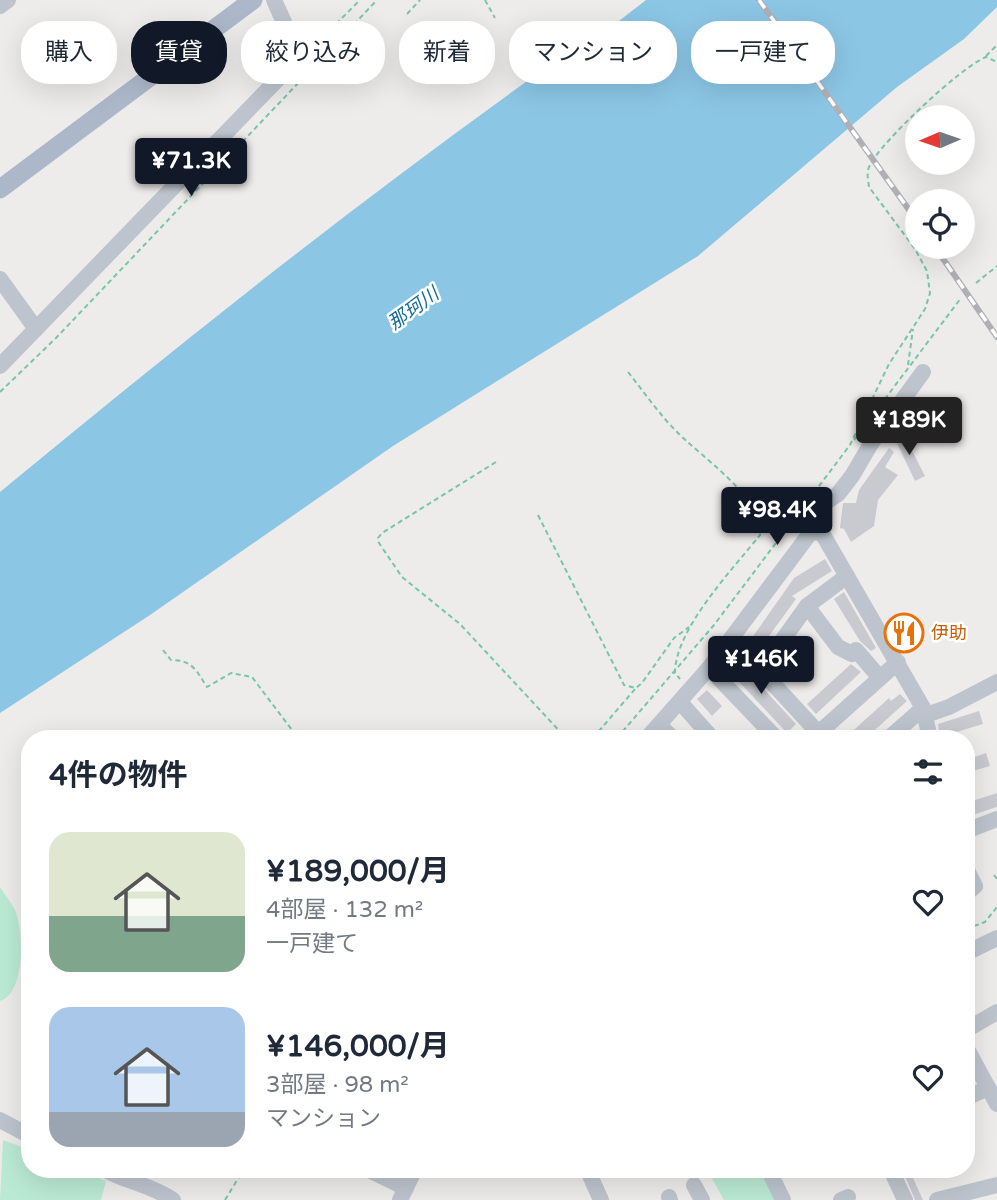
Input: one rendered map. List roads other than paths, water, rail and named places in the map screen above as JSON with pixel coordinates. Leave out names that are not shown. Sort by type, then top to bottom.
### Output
[{"type":"main road","points":[[0,189],[253,0]]},
{"type":"street","points":[[0,6],[8,0]]},
{"type":"street","points":[[0,366],[281,76],[290,58],[291,38],[274,0]]},
{"type":"street","points":[[0,279],[36,329]]},
{"type":"street","points":[[654,730],[709,668],[811,533],[825,503],[838,494],[852,476],[915,369]]},
{"type":"street","points":[[811,533],[822,533],[898,662],[925,712],[928,730]]},
{"type":"street","points":[[761,670],[807,606],[847,576]]},
{"type":"street","points":[[807,606],[838,647],[852,654],[856,650],[880,678]]},
{"type":"street","points":[[732,639],[813,730]]},
{"type":"street","points":[[824,730],[898,662]]},
{"type":"street","points":[[709,668],[768,730]]},
{"type":"street","points":[[900,730],[925,712],[997,682]]},
{"type":"street","points":[[680,702],[705,730]]},
{"type":"street","points":[[659,725],[664,730]]},
{"type":"street","points":[[975,828],[997,820]]},
{"type":"street","points":[[975,949],[997,938]]},
{"type":"street","points":[[975,1025],[997,1012]]},
{"type":"street","points":[[975,1060],[991,1084],[997,1104]]},
{"type":"street","points":[[975,1093],[991,1084]]},
{"type":"street","points":[[0,1120],[21,1131]]},
{"type":"street","points":[[122,1178],[153,1188],[173,1200]]},
{"type":"street","points":[[380,1178],[403,1194],[411,1178]]},
{"type":"street","points":[[591,1178],[601,1200]]},
{"type":"street","points":[[772,1178],[783,1200]]},
{"type":"street","points":[[895,1178],[905,1200]]},
{"type":"street","points":[[937,1200],[997,1185]]},
{"type":"water","name":"那珂川","points":[[646,0],[997,0],[997,7],[964,39],[897,87],[698,256],[393,446],[150,615],[0,713],[0,492],[209,322],[350,212],[524,84],[677,84],[677,21],[619,21]]},
{"type":"railway","points":[[759,0],[905,204]]},
{"type":"railway","points":[[943,259],[997,337]]},
{"type":"place","name":"伊助","points":[[904,633]]}]
